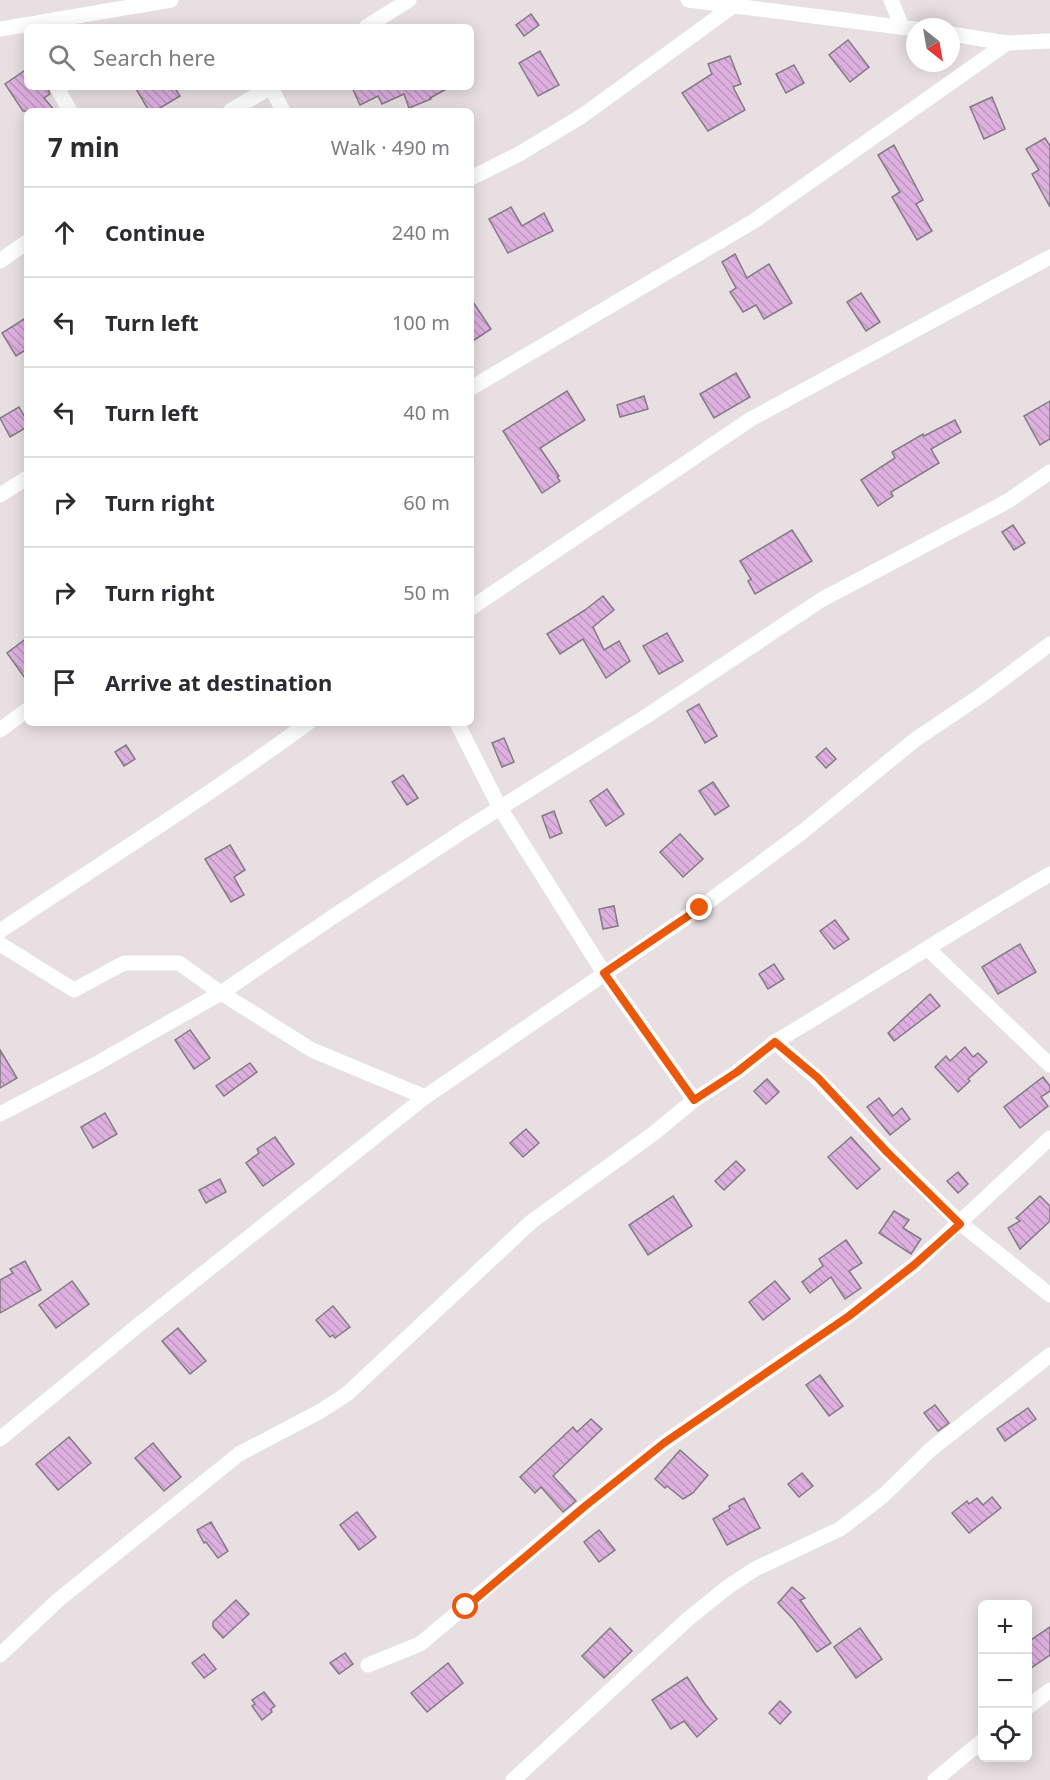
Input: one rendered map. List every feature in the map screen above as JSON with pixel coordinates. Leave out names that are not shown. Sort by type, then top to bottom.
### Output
[{"type":"street","points":[[54,24],[171,0]]},
{"type":"street","points":[[371,24],[409,0]]},
{"type":"street","points":[[695,0],[906,28]]},
{"type":"street","points":[[891,0],[906,25]]},
{"type":"street","points":[[474,176],[519,154],[582,116],[732,6]]},
{"type":"street","points":[[0,29],[24,30]]},
{"type":"street","points":[[960,35],[1007,43],[1050,41]]},
{"type":"street","points":[[474,386],[754,221],[1007,43]]},
{"type":"street","points":[[59,90],[68,108]]},
{"type":"street","points":[[235,108],[266,90]]},
{"type":"street","points":[[272,90],[282,108]]},
{"type":"street","points":[[0,261],[24,244]]},
{"type":"street","points":[[474,606],[751,419],[1050,257]]},
{"type":"street","points":[[0,1114],[96,1064],[221,993],[334,916],[645,717],[821,600],[1008,501],[1050,472]]},
{"type":"street","points":[[0,495],[24,480]]},
{"type":"street","points":[[0,1439],[145,1320],[425,1097],[709,901],[801,833],[916,739],[983,694],[1050,644]]},
{"type":"street","points":[[0,730],[24,712]]},
{"type":"street","points":[[0,931],[233,777],[304,726]]},
{"type":"street","points":[[459,726],[500,808],[604,973],[694,1100]]},
{"type":"street","points":[[0,1655],[57,1601],[239,1454],[319,1412],[347,1394],[531,1222],[653,1134],[694,1100],[737,1072],[775,1042],[1050,874]]},
{"type":"street","points":[[0,944],[74,990],[124,963],[179,963],[221,993],[312,1050],[425,1097]]},
{"type":"street","points":[[928,949],[1050,1065]]},
{"type":"street","points":[[775,1042],[818,1078],[886,1151],[960,1224],[1050,1295]]},
{"type":"street","points":[[368,1665],[420,1644],[664,1443],[849,1316],[914,1265],[1050,1138]]},
{"type":"street","points":[[513,1780],[688,1619],[729,1586],[755,1569],[840,1529],[884,1496],[930,1450],[1050,1355]]},
{"type":"street","points":[[1032,1704],[1050,1690]]},
{"type":"street","points":[[935,1780],[978,1744]]},
{"type":"building","points":[[531,14],[539,25],[524,36],[516,25]]},
{"type":"building","points":[[848,40],[869,67],[850,82],[829,55]]},
{"type":"building","points":[[540,51],[559,85],[538,96],[519,63]]},
{"type":"building","points":[[730,56],[741,84],[733,87],[745,110],[708,131],[682,93],[712,74],[708,64]]},
{"type":"building","points":[[794,65],[804,83],[786,93],[776,74]]},
{"type":"building","points":[[24,71],[24,90],[48,90],[50,94],[44,98],[52,108],[24,108],[23,111],[5,84]]},
{"type":"building","points":[[137,90],[176,90],[180,96],[160,108],[147,108]]},
{"type":"building","points":[[353,90],[445,90],[431,99],[409,108],[404,94],[382,104],[378,96],[360,105]]},
{"type":"building","points":[[992,97],[1005,129],[984,139],[970,107]]},
{"type":"building","points":[[1045,138],[1050,146],[1050,207],[1032,174],[1039,170],[1026,149]]},
{"type":"building","points":[[894,145],[923,200],[916,204],[932,231],[917,240],[892,197],[900,192],[878,155]]},
{"type":"building","points":[[511,207],[522,226],[544,213],[553,231],[508,253],[489,219]]},
{"type":"building","points":[[735,254],[747,278],[769,264],[792,303],[764,319],[756,305],[743,312],[730,292],[736,288],[722,262]]},
{"type":"building","points":[[861,293],[880,322],[866,331],[847,302]]},
{"type":"building","points":[[474,304],[491,329],[474,340]]},
{"type":"building","points":[[24,319],[24,351],[16,356],[2,333]]},
{"type":"building","points":[[736,373],[750,397],[714,418],[700,394]]},
{"type":"building","points":[[567,391],[585,420],[540,448],[560,481],[542,493],[503,431]]},
{"type":"building","points":[[644,396],[648,409],[620,417],[617,405]]},
{"type":"building","points":[[1050,401],[1050,439],[1040,445],[1024,416]]},
{"type":"building","points":[[19,407],[24,416],[24,429],[10,437],[0,418]]},
{"type":"building","points":[[955,420],[961,432],[931,449],[939,463],[891,492],[893,496],[878,506],[861,480],[895,458],[892,452],[923,434],[924,436]]},
{"type":"building","points":[[1013,525],[1025,543],[1014,550],[1002,532]]},
{"type":"building","points":[[792,530],[812,561],[755,594],[748,581],[751,579],[740,561]]},
{"type":"building","points":[[603,596],[614,610],[593,627],[604,650],[619,641],[630,661],[606,678],[583,639],[560,654],[547,634]]},
{"type":"building","points":[[667,633],[683,661],[659,674],[643,646]]},
{"type":"building","points":[[24,640],[24,677],[7,653]]},
{"type":"building","points":[[699,704],[717,736],[705,743],[687,711]]},
{"type":"building","points":[[504,738],[514,762],[502,767],[492,743]]},
{"type":"building","points":[[126,745],[135,759],[124,766],[115,752]]},
{"type":"building","points":[[826,748],[836,759],[826,768],[816,757]]},
{"type":"building","points":[[403,775],[418,798],[407,805],[392,782]]},
{"type":"building","points":[[713,782],[729,806],[715,815],[699,791]]},
{"type":"building","points":[[607,789],[624,814],[606,826],[590,801]]},
{"type":"building","points":[[554,811],[562,833],[550,838],[542,816]]},
{"type":"building","points":[[680,834],[703,859],[683,877],[660,852]]},
{"type":"building","points":[[230,845],[245,870],[234,877],[244,895],[231,902],[205,859]]},
{"type":"building","points":[[614,906],[618,926],[603,929],[599,909]]},
{"type":"building","points":[[835,920],[849,939],[834,949],[820,931]]},
{"type":"building","points":[[1020,944],[1036,972],[998,994],[982,967]]},
{"type":"building","points":[[774,964],[784,979],[768,989],[759,974]]},
{"type":"building","points":[[930,994],[940,1006],[894,1041],[888,1033]]},
{"type":"building","points":[[190,1030],[210,1058],[194,1069],[175,1040]]},
{"type":"building","points":[[965,1047],[973,1057],[978,1053],[987,1062],[968,1079],[970,1081],[958,1092],[935,1067],[946,1056],[950,1061]]},
{"type":"building","points":[[0,1050],[17,1078],[0,1088]]},
{"type":"building","points":[[250,1063],[257,1072],[224,1096],[216,1086]]},
{"type":"building","points":[[1043,1077],[1050,1086],[1050,1091],[1041,1097],[1048,1106],[1020,1128],[1004,1107]]},
{"type":"building","points":[[767,1079],[779,1092],[766,1104],[754,1091]]},
{"type":"building","points":[[879,1098],[893,1116],[902,1108],[910,1119],[890,1135],[867,1107]]},
{"type":"building","points":[[105,1113],[117,1134],[93,1148],[81,1127]]},
{"type":"building","points":[[526,1129],[539,1143],[523,1157],[510,1143]]},
{"type":"building","points":[[275,1137],[294,1164],[263,1186],[246,1163],[259,1153],[257,1149]]},
{"type":"building","points":[[851,1137],[880,1169],[857,1189],[828,1157]]},
{"type":"building","points":[[736,1161],[745,1170],[724,1190],[715,1181]]},
{"type":"building","points":[[958,1172],[968,1184],[958,1193],[947,1181]]},
{"type":"building","points":[[220,1179],[226,1192],[206,1203],[199,1190]]},
{"type":"building","points":[[673,1196],[692,1226],[648,1255],[629,1225]]},
{"type":"building","points":[[1040,1196],[1050,1206],[1050,1221],[1020,1249],[1008,1228],[1020,1221],[1016,1218]]},
{"type":"building","points":[[894,1211],[909,1220],[903,1228],[921,1239],[911,1254],[879,1233]]},
{"type":"building","points":[[846,1240],[862,1263],[849,1271],[861,1288],[845,1299],[831,1277],[810,1293],[802,1282],[823,1266],[819,1259]]},
{"type":"building","points":[[25,1261],[41,1290],[0,1313],[0,1280],[13,1273],[10,1269]]},
{"type":"building","points":[[72,1281],[89,1304],[56,1328],[39,1305]]},
{"type":"building","points":[[775,1281],[790,1299],[763,1320],[749,1302]]},
{"type":"building","points":[[333,1306],[350,1327],[335,1338],[333,1335],[330,1337],[316,1320]]},
{"type":"building","points":[[178,1328],[206,1361],[190,1374],[162,1341]]},
{"type":"building","points":[[820,1375],[843,1406],[829,1416],[806,1385]]},
{"type":"building","points":[[935,1405],[949,1423],[938,1431],[924,1413]]},
{"type":"building","points":[[1028,1408],[1036,1419],[1005,1441],[997,1429]]},
{"type":"building","points":[[591,1419],[602,1429],[553,1476],[576,1501],[563,1512],[541,1487],[535,1493],[520,1477],[573,1427],[577,1432]]},
{"type":"building","points":[[69,1437],[91,1463],[58,1490],[36,1464]]},
{"type":"building","points":[[153,1443],[181,1477],[164,1491],[135,1458]]},
{"type":"building","points":[[680,1450],[708,1475],[693,1493],[683,1499],[655,1479]]},
{"type":"building","points":[[802,1473],[813,1486],[799,1497],[788,1484]]},
{"type":"building","points":[[992,1497],[1001,1508],[969,1533],[952,1513],[967,1501],[969,1504],[977,1498],[983,1505]]},
{"type":"building","points":[[744,1498],[760,1528],[727,1545],[713,1519]]},
{"type":"building","points":[[357,1512],[376,1537],[359,1550],[340,1525]]},
{"type":"building","points":[[211,1522],[228,1551],[218,1558],[206,1542],[204,1543],[197,1530]]},
{"type":"building","points":[[599,1530],[615,1550],[599,1562],[584,1542]]},
{"type":"building","points":[[792,1587],[805,1598],[800,1600],[831,1643],[817,1652],[794,1620],[778,1603]]},
{"type":"building","points":[[236,1600],[249,1614],[223,1638],[213,1627],[213,1622]]},
{"type":"building","points":[[1050,1627],[1050,1655],[1032,1667],[1032,1654],[1032,1639]]},
{"type":"building","points":[[610,1628],[632,1651],[604,1678],[582,1656]]},
{"type":"building","points":[[860,1628],[882,1659],[856,1678],[834,1647]]},
{"type":"building","points":[[345,1653],[353,1664],[339,1674],[330,1663]]},
{"type":"building","points":[[204,1654],[216,1669],[204,1678],[192,1663]]},
{"type":"building","points":[[448,1663],[463,1683],[427,1712],[411,1693]]},
{"type":"building","points":[[687,1677],[717,1719],[697,1737],[684,1721],[671,1729],[652,1700]]},
{"type":"building","points":[[264,1692],[275,1706],[271,1709],[272,1712],[262,1720],[252,1706],[255,1704],[252,1700]]},
{"type":"building","points":[[780,1701],[791,1712],[780,1724],[769,1713]]},
{"type":"route","points":[[466,1607],[664,1443],[849,1316],[914,1265],[960,1224],[886,1151],[818,1078],[775,1042],[737,1072],[694,1100],[604,973],[700,908]]}]
